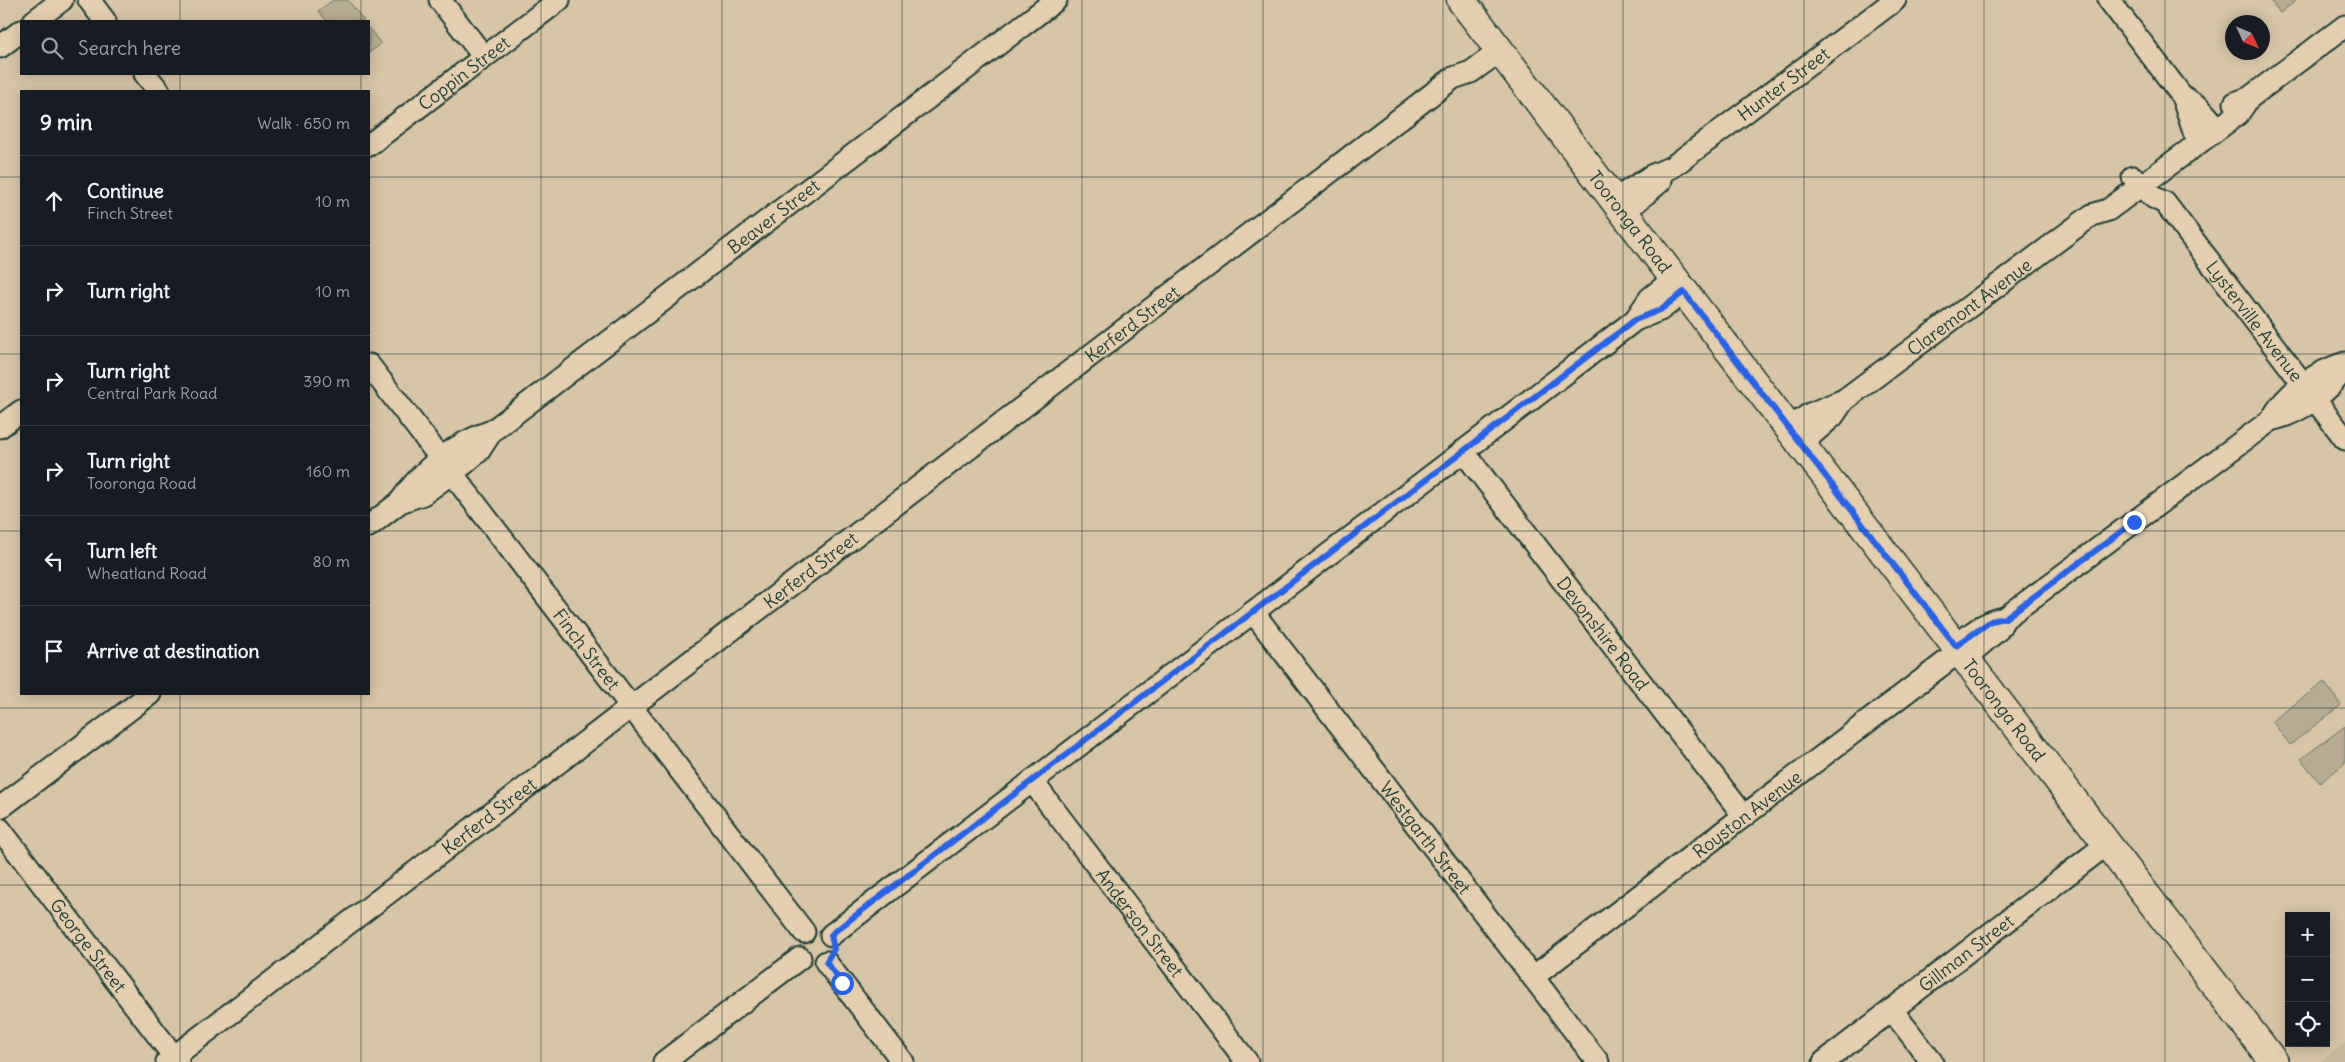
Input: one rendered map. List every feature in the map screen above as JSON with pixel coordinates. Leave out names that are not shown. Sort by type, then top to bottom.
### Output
[{"type":"main road","name":"Tooronga Road","points":[[1462,0],[2274,1062]]},
{"type":"street","points":[[35,20],[62,0]]},
{"type":"street","points":[[89,0],[104,20]]},
{"type":"street","points":[[440,0],[484,57]]},
{"type":"street","name":"Coppin Street","points":[[370,144],[558,0]]},
{"type":"street","name":"Beaver Street","points":[[370,525],[400,502],[423,494],[446,466],[479,450],[492,431],[1056,0]]},
{"type":"street","name":"Hunter Street","points":[[1618,206],[1650,176],[1672,167],[1895,0]]},
{"type":"street","points":[[2109,0],[2182,96],[2215,124]]},
{"type":"street","name":"Claremont Avenue","points":[[1795,436],[1810,414],[1844,400],[2092,215],[2108,210],[2136,182],[2215,124],[2232,104],[2249,98],[2345,26]]},
{"type":"street","points":[[0,47],[20,32]]},
{"type":"street","name":"Kerferd Street","points":[[173,1060],[1453,78],[1462,61],[1496,45]]},
{"type":"street","points":[[146,75],[158,90]]},
{"type":"street","points":[[2182,96],[2198,136]]},
{"type":"street","name":"Lysterville Avenue","points":[[2155,168],[2165,203],[2345,439]]},
{"type":"street","name":"Lysterville Avenue","points":[[2136,182],[2152,197],[2165,203]]},
{"type":"street","points":[[831,935],[1635,320],[1650,298],[1679,285]]},
{"type":"street","points":[[2309,392],[2318,374],[2345,363]]},
{"type":"street","name":"Finch Street","points":[[370,366],[804,932]]},
{"type":"street","points":[[2309,392],[2329,387],[2345,367]]},
{"type":"street","name":"Royston Avenue","points":[[1533,977],[1960,652],[1991,621],[2005,618],[2271,420],[2279,407],[2309,392]]},
{"type":"street","points":[[0,427],[20,412]]},
{"type":"street","name":"Devonshire Road","points":[[1463,451],[1744,816]]},
{"type":"street","name":"Westgarth Street","points":[[1253,612],[1598,1062]]},
{"type":"street","points":[[0,808],[149,695]]},
{"type":"street","name":"Anderson Street","points":[[1032,781],[1247,1062]]},
{"type":"street","name":"George Street","points":[[0,829],[173,1060]]},
{"type":"street","name":"Gillman Street","points":[[1824,1062],[2107,844]]},
{"type":"street","points":[[818,928],[831,935],[834,949],[826,962],[812,966],[800,958],[797,944],[804,932],[818,928]]},
{"type":"street","points":[[664,1062],[800,958]]},
{"type":"street","points":[[826,962],[903,1062]]},
{"type":"street","points":[[1892,1010],[1932,1062]]},
{"type":"shaded area","points":[[333,0],[348,0],[363,20],[326,20],[318,11]]},
{"type":"shaded area","points":[[2270,0],[2297,0],[2280,13]]},
{"type":"shaded area","points":[[370,29],[381,44],[370,52]]},
{"type":"shaded area","points":[[2324,682],[2341,705],[2290,745],[2272,721]]},
{"type":"shaded area","points":[[2345,726],[2345,763],[2320,783],[2301,759]]},
{"type":"shaded area","points":[[2345,1043],[2345,1062],[2320,1062]]},
{"type":"route","points":[[842,983],[826,962],[833,954],[834,944],[831,935],[834,932],[1635,320],[1650,316],[1684,292],[1956,646],[1973,632],[1991,621],[2005,618],[2134,522]]}]
